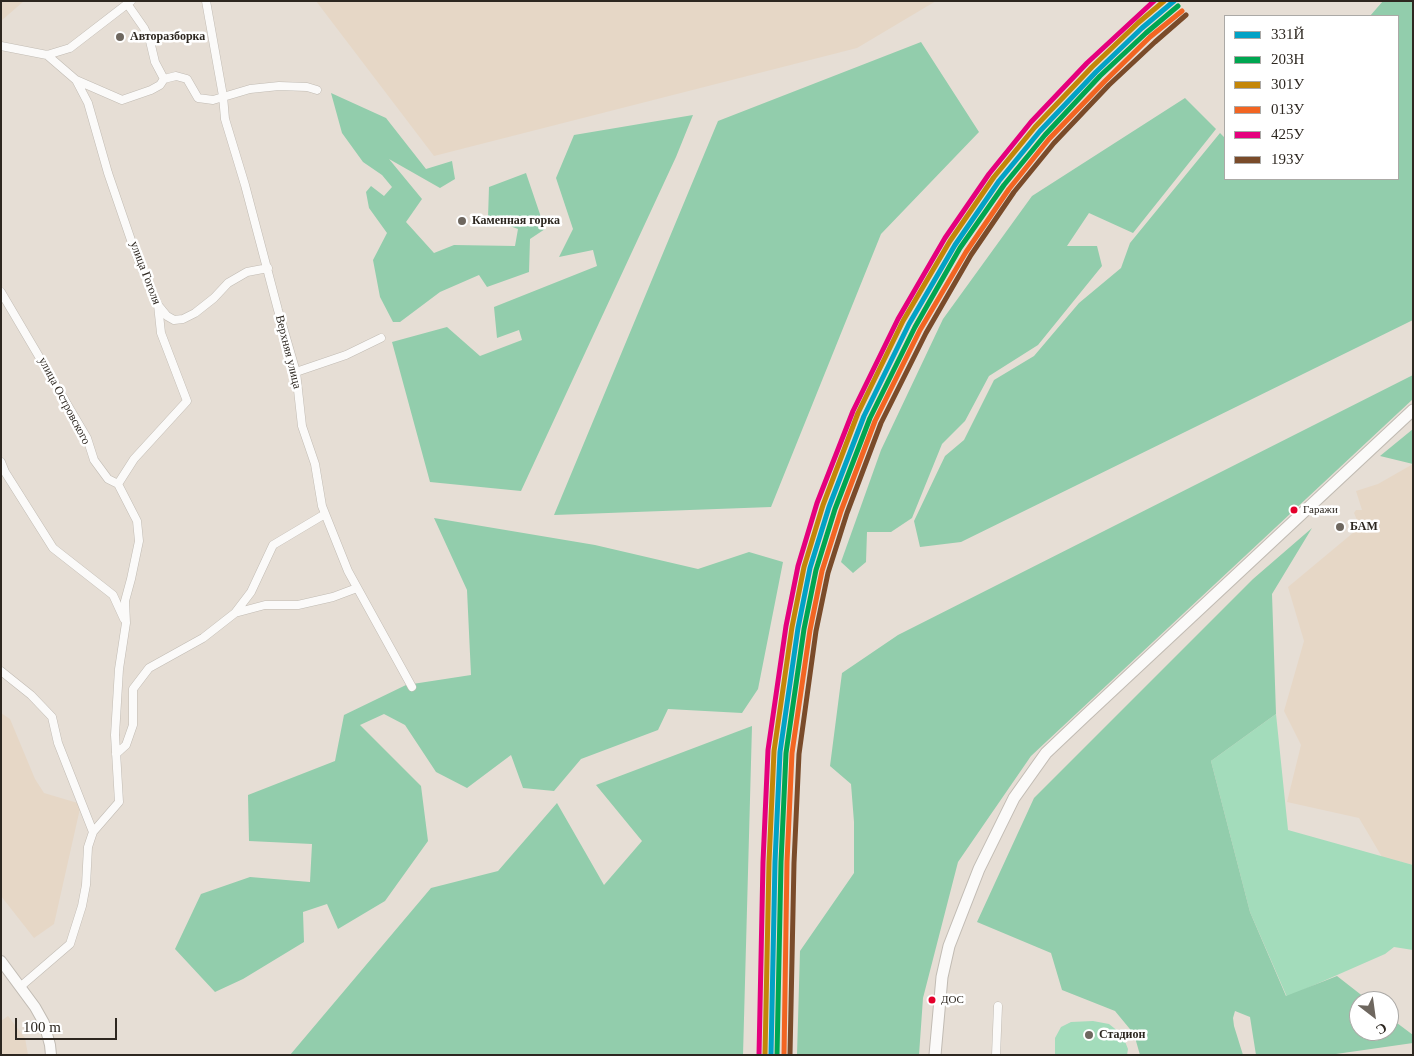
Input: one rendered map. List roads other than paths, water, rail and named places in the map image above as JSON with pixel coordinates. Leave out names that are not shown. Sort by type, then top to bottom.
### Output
[{"type":"main road","points":[[935,1055],[942,976],[949,946],[978,869],[1014,798],[1041,761],[1091,710],[1413,410]]},
{"type":"street","name":"Верхняя улица","points":[[206,1],[223,96],[225,119],[246,185],[296,372],[302,426],[315,464],[322,506],[348,571],[412,687]]},
{"type":"street","points":[[1,46],[47,56],[70,48],[129,3],[150,41],[155,62],[164,79]]},
{"type":"street","name":"улица Гоголя","points":[[47,56],[76,80],[88,103],[108,173],[140,264],[158,305],[162,333],[186,401],[134,459],[118,484]]},
{"type":"street","points":[[76,80],[122,100],[151,90],[160,85],[164,79],[176,76],[187,78],[198,98],[213,100],[250,88],[307,86],[317,90]]},
{"type":"street","points":[[158,305],[174,320],[184,319],[195,313],[228,284],[247,272],[268,268]]},
{"type":"street","name":"улица Островского","points":[[1,292],[87,438],[94,460],[108,479],[118,484],[137,521],[139,541],[132,579],[125,601],[126,623],[119,669],[115,735],[119,802],[93,832]]},
{"type":"street","points":[[296,372],[346,355],[381,338]]},
{"type":"street","points":[[1,462],[5,472],[53,548],[113,595],[126,623]]},
{"type":"street","points":[[116,754],[126,745],[133,725],[133,689],[149,668],[203,638],[235,613],[251,592],[273,545],[325,514]]},
{"type":"street","points":[[235,613],[265,605],[298,605],[333,597],[357,588]]},
{"type":"street","points":[[1,671],[31,695],[52,717],[58,743],[93,832],[88,847],[86,885],[82,906],[70,944],[20,987]]},
{"type":"street","points":[[1,961],[35,1007],[44,1023],[50,1045],[50,1055]]},
{"type":"street","points":[[996,1055],[998,1006]]},
{"type":"place","name":"Авторазборка","points":[[120,37]]},
{"type":"place","name":"Каменная горка","points":[[462,221]]},
{"type":"place","name":"Гаражи","points":[[1294,510]]},
{"type":"place","name":"БАМ","points":[[1340,527]]},
{"type":"place","name":"ДОС","points":[[932,1000]]},
{"type":"place","name":"Стадион","points":[[1089,1035]]}]
